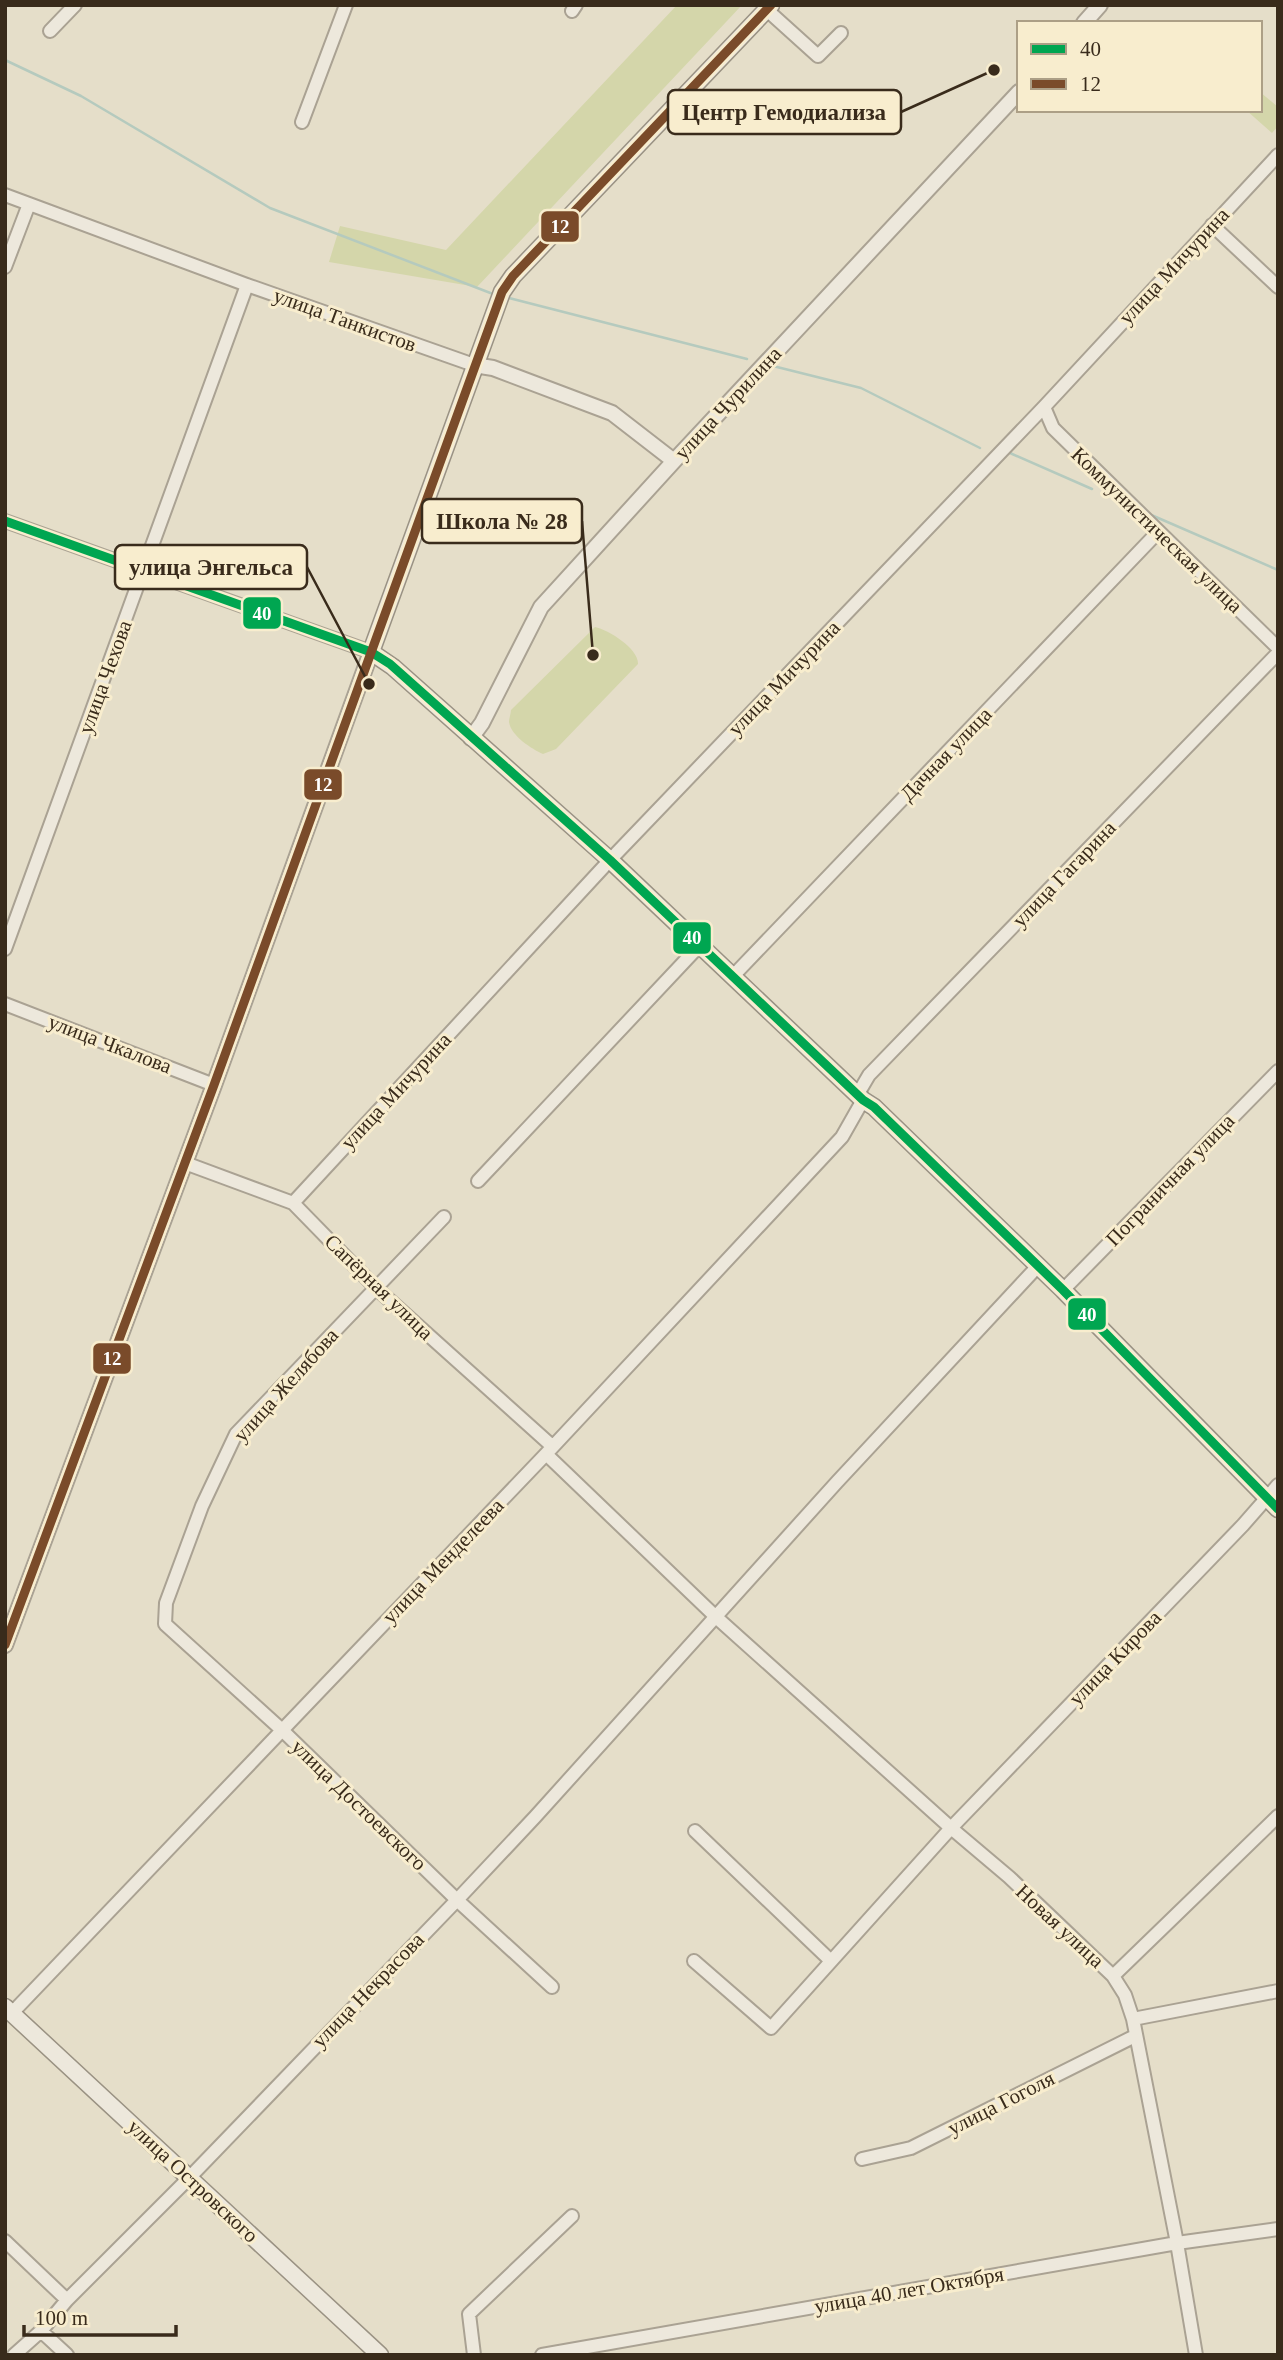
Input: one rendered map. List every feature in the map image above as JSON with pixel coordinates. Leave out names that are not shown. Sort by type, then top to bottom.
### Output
[{"type":"main road","points":[[769,8],[513,276],[502,292],[371,652],[393,667],[610,860],[863,1100],[874,1107],[1063,1290],[1272,1503]]},
{"type":"main road","name":"улица Островского","points":[[8,2010],[380,2355]]},
{"type":"street","points":[[50,31],[75,5]]},
{"type":"street","points":[[302,122],[346,5]]},
{"type":"street","points":[[1086,21],[1100,5]]},
{"type":"street","points":[[769,8],[818,57],[841,33]]},
{"type":"street","name":"улица Чурилина","points":[[471,738],[482,723],[541,607],[1017,94]]},
{"type":"street","name":"улица Мичурина","points":[[293,1203],[610,860],[1044,407],[1278,155]]},
{"type":"street","name":"улица Танкистов","points":[[5,195],[247,285],[474,365],[493,368],[612,413],[674,461]]},
{"type":"street","points":[[5,267],[29,204]]},
{"type":"street","points":[[1212,225],[1278,287]]},
{"type":"street","name":"улица Чехова","points":[[5,949],[247,285]]},
{"type":"street","name":"Коммунистическая улица","points":[[1044,407],[1053,428],[1278,650]]},
{"type":"street","points":[[5,521],[371,652],[215,1085],[5,1645]]},
{"type":"street","name":"Дачная улица","points":[[734,975],[1158,532]]},
{"type":"street","name":"улица Гагарина","points":[[863,1100],[859,1091],[869,1075],[1278,650]]},
{"type":"street","points":[[478,1181],[699,945]]},
{"type":"street","name":"улица Чкалова","points":[[5,1004],[215,1085]]},
{"type":"street","name":"Пограничная улица","points":[[1063,1290],[1278,1071]]},
{"type":"street","name":"улица Менделеева","points":[[8,2010],[282,1730],[549,1450],[842,1137],[863,1100]]},
{"type":"street","name":"Сапёрная улица","points":[[185,1163],[293,1203],[376,1288],[549,1450],[716,1617]]},
{"type":"street","name":"улица Желябова","points":[[165,1624],[166,1603],[202,1506],[236,1434],[444,1217]]},
{"type":"street","name":"улица Некрасова","points":[[14,2355],[41,2331],[67,2300],[190,2177],[457,1900],[837,1482],[1038,1266]]},
{"type":"street","name":"улица Кирова","points":[[694,1961],[771,2028],[951,1828],[1243,1525],[1272,1503],[1278,1485]]},
{"type":"street","name":"Новая улица","points":[[716,1617],[1009,1877],[1113,1976],[1125,1995],[1132,2019],[1177,2244],[1196,2355]]},
{"type":"street","name":"улица Достоевского","points":[[165,1624],[282,1730],[457,1900],[552,1987]]},
{"type":"street","points":[[1113,1976],[1278,1816]]},
{"type":"street","points":[[695,1831],[831,1961]]},
{"type":"street","points":[[1132,2019],[1278,1991]]},
{"type":"street","name":"улица Гоголя","points":[[862,2160],[911,2148],[1135,2036]]},
{"type":"street","points":[[474,2355],[469,2314],[572,2216]]},
{"type":"street","name":"улица 40 лет Октября","points":[[542,2355],[1177,2244],[1278,2229]]},
{"type":"street","points":[[5,2241],[67,2300]]},
{"type":"street","points":[[41,2331],[67,2355]]},
{"type":"street","points":[[5,2347],[14,2355]]},
{"type":"green space","points":[[677,5],[742,5],[477,287],[329,262],[340,226],[446,250]]},
{"type":"green space","points":[[1262,94],[1278,107],[1278,126],[1272,133],[1248,112],[1262,112]]},
{"type":"green space","points":[[595,627],[629,646],[638,664],[556,749],[543,754],[514,732],[509,722],[511,710]]},
{"type":"waterway","points":[[5,60],[81,96],[270,208],[493,294]]},
{"type":"waterway","points":[[509,298],[747,359]]},
{"type":"waterway","points":[[769,365],[861,388],[980,448]]},
{"type":"waterway","points":[[1010,453],[1092,489]]},
{"type":"waterway","points":[[1149,514],[1278,570]]},
{"type":"transit line","name":"12","points":[[5,1645],[214,1085],[502,292],[513,276],[771,5]]},
{"type":"transit line","name":"40","points":[[5,521],[371,652],[390,664],[610,860],[863,1100],[874,1107],[1063,1290],[1278,1509]]},
{"type":"place","name":"Центр Гемодиализа","points":[[994,70]]},
{"type":"place","name":"Школа № 28","points":[[593,655]]},
{"type":"place","name":"улица Энгельса","points":[[369,684]]}]
